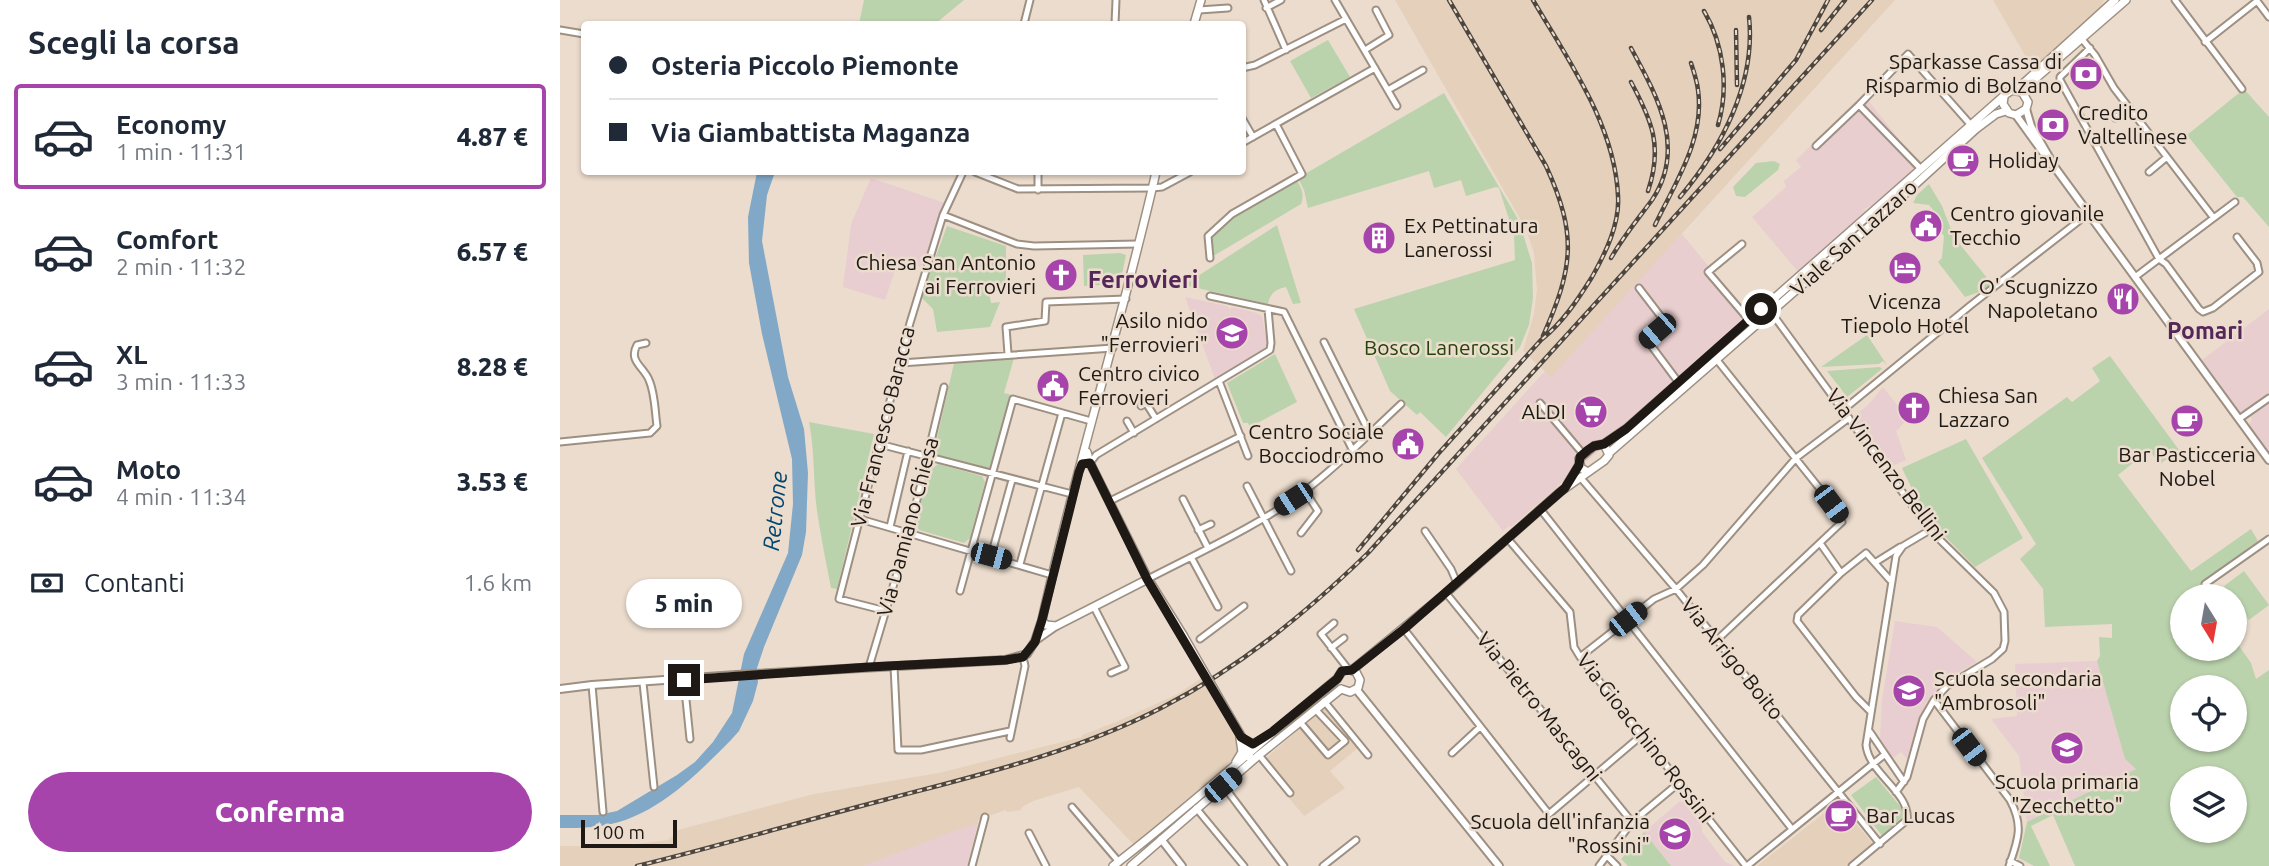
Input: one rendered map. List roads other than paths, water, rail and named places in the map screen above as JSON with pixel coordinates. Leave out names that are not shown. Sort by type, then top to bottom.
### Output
[{"type":"main road","points":[[1195,21],[1201,0]]},
{"type":"main road","points":[[2094,19],[2105,0]]},
{"type":"main road","points":[[2016,90],[2025,94],[2028,102],[2025,109],[2016,115],[2006,111],[2004,97],[2049,62],[2115,0]]},
{"type":"main road","points":[[2025,94],[2049,62],[2126,0]]},
{"type":"main road","name":"Viale San Lazzaro","points":[[1565,488],[1585,452],[1604,444],[1626,429],[1970,124],[2004,97]]},
{"type":"main road","name":"Viale San Lazzaro","points":[[1353,671],[1565,488],[1594,470],[1609,453],[1976,129],[1996,114],[2006,111]]},
{"type":"main road","points":[[1147,579],[1056,626],[1046,625],[1042,620],[1072,494],[1086,463],[1091,421],[1127,297],[1155,175]]},
{"type":"main road","points":[[1604,444],[1609,453]]},
{"type":"main road","points":[[1086,463],[1110,502],[1147,579],[1183,635],[1250,754],[1249,761],[1116,864]]},
{"type":"main road","points":[[1579,465],[1588,472]]},
{"type":"main road","points":[[1234,771],[1259,755],[1324,701],[1341,690],[1356,690],[1360,683],[1353,671],[1340,673],[1337,679],[1272,732],[1250,754]]},
{"type":"main road","points":[[1337,679],[1341,690]]},
{"type":"main road","points":[[1240,734],[1253,744],[1272,732]]},
{"type":"main road","points":[[1131,866],[1223,785],[1234,771],[1242,752],[1240,734]]},
{"type":"street","points":[[1025,21],[1030,0]]},
{"type":"street","points":[[1115,21],[1116,0]]},
{"type":"street","points":[[1264,0],[1286,50]]},
{"type":"street","points":[[1266,8],[1281,0]]},
{"type":"street","points":[[1335,0],[1397,106]]},
{"type":"street","points":[[2175,0],[2242,89]]},
{"type":"street","points":[[2205,41],[2258,1],[2269,17]]},
{"type":"street","points":[[1199,10],[1227,8]]},
{"type":"street","points":[[1365,50],[1389,35],[1376,10]]},
{"type":"street","points":[[1246,67],[1346,19]]},
{"type":"street","points":[[560,30],[581,34]]},
{"type":"street","points":[[2081,38],[2114,88],[2213,217]]},
{"type":"street","points":[[2090,48],[2060,80],[2159,258],[2203,312],[2213,308],[2259,272],[2257,263],[2237,237]]},
{"type":"street","points":[[1816,146],[1908,54],[1970,124]]},
{"type":"street","points":[[1246,141],[1375,68]]},
{"type":"street","points":[[1388,90],[1423,70]]},
{"type":"street","points":[[1859,105],[1921,169]]},
{"type":"street","points":[[2115,118],[2129,107]]},
{"type":"street","points":[[2025,109],[2031,126],[2056,169],[2269,460]]},
{"type":"street","points":[[2016,115],[2056,169]]},
{"type":"street","points":[[1210,258],[1208,236],[1232,214],[1302,174],[1276,124]]},
{"type":"street","points":[[1246,125],[1253,137]]},
{"type":"street","points":[[2149,172],[2167,157]]},
{"type":"street","name":"Via Francesco Baracca","points":[[886,611],[839,599],[909,323],[943,215],[962,175]]},
{"type":"street","points":[[983,175],[1018,189],[1038,190],[1162,187],[1184,175]]},
{"type":"street","points":[[1038,175],[1038,190]]},
{"type":"street","points":[[2135,277],[2235,202]]},
{"type":"street","points":[[1843,410],[1970,305],[2089,213]]},
{"type":"street","points":[[943,215],[1017,244],[1138,244]]},
{"type":"street","points":[[1741,244],[1708,272],[1749,320]]},
{"type":"street","points":[[1639,288],[1662,318],[1657,331],[1647,340],[1679,383]]},
{"type":"street","points":[[1210,296],[1284,312],[1353,451]]},
{"type":"street","points":[[1009,354],[1006,327],[1045,321],[1046,302],[1127,297]]},
{"type":"street","points":[[1086,463],[1270,350],[1268,309]]},
{"type":"street","name":"Via Vincenzo Bellini","points":[[1771,312],[1930,530],[2002,604],[2006,623],[2005,641],[1998,655],[1947,687],[1934,699],[1923,719],[1904,782]]},
{"type":"street","points":[[1324,342],[1370,434]]},
{"type":"street","points":[[560,442],[650,433],[654,430],[657,426],[649,379],[636,364],[634,350],[637,345],[646,343]]},
{"type":"street","points":[[901,363],[1112,348]]},
{"type":"street","points":[[1717,360],[1842,519],[1841,524],[1717,640]]},
{"type":"street","points":[[1219,381],[1248,456]]},
{"type":"street","name":"Via Damiano Chiesa","points":[[869,667],[909,533],[944,387]]},
{"type":"street","points":[[2239,419],[2269,398]]},
{"type":"street","points":[[960,591],[1013,399],[1091,421]]},
{"type":"street","points":[[1141,406],[1146,403],[1156,419]]},
{"type":"street","points":[[1540,403],[1585,452]]},
{"type":"street","points":[[1147,579],[1264,517],[1305,491],[1353,451],[1401,404]]},
{"type":"street","points":[[1020,564],[1062,413]]},
{"type":"street","points":[[1580,657],[1654,599],[1675,589],[1703,565],[1796,458],[1849,418]]},
{"type":"street","points":[[1127,421],[1134,433]]},
{"type":"street","points":[[1110,502],[1241,436]]},
{"type":"street","points":[[879,444],[1072,494]]},
{"type":"street","points":[[890,527],[908,451]]},
{"type":"street","name":"Via Arrigo Boito","points":[[1580,477],[1717,640],[1880,844]]},
{"type":"street","points":[[991,556],[1012,480]]},
{"type":"street","points":[[1247,486],[1291,571]]},
{"type":"street","points":[[1301,533],[1318,511],[1305,491]]},
{"type":"street","points":[[1183,499],[1208,548]]},
{"type":"street","points":[[1541,510],[1792,829]]},
{"type":"street","points":[[860,519],[1052,575]]},
{"type":"street","points":[[1198,530],[1211,524]]},
{"type":"street","points":[[1876,562],[1930,530]]},
{"type":"street","points":[[1425,531],[1451,569],[1457,583]]},
{"type":"street","name":"Via Gioacchino Rossini","points":[[1508,539],[1570,612],[1574,647],[1580,657],[1747,866]]},
{"type":"street","points":[[2206,584],[2269,539]]},
{"type":"street","points":[[1820,543],[1842,573]]},
{"type":"street","points":[[1852,866],[1907,820],[1907,808],[1873,764],[1867,754],[1866,745],[1890,580],[1896,556],[1903,546]]},
{"type":"street","points":[[1871,712],[1856,697],[1797,621],[1798,615],[1866,552],[1890,580]]},
{"type":"street","points":[[1191,557],[1218,607]]},
{"type":"street","name":"Via Pietro Mascagni","points":[[1446,593],[1632,822]]},
{"type":"street","points":[[1200,639],[1244,606]]},
{"type":"street","points":[[1094,607],[1125,667],[1111,673]]},
{"type":"street","points":[[1035,642],[1042,620]]},
{"type":"street","points":[[1334,623],[1321,634],[1353,671]]},
{"type":"street","points":[[560,690],[592,685],[1006,660],[1023,657],[1035,642],[1056,626]]},
{"type":"street","points":[[1404,629],[1549,814],[1642,735]]},
{"type":"street","points":[[1331,648],[1343,638]]},
{"type":"street","points":[[894,666],[898,750],[921,750],[1010,735],[1026,666],[1023,657]]},
{"type":"street","points":[[684,680],[690,739]]},
{"type":"street","points":[[643,683],[654,787]]},
{"type":"street","points":[[592,685],[603,812]]},
{"type":"street","points":[[1356,690],[1499,866]]},
{"type":"street","points":[[1934,699],[2018,814],[2019,832],[2010,864],[2020,866]]},
{"type":"street","points":[[1324,701],[1368,755]]},
{"type":"street","points":[[1300,722],[1328,755],[1345,741],[1315,709]]},
{"type":"street","points":[[1452,753],[1480,727]]},
{"type":"street","points":[[1870,732],[1904,782],[1896,792]]},
{"type":"street","points":[[1259,755],[1290,793]]},
{"type":"street","points":[[1747,866],[1884,755]]},
{"type":"street","points":[[1599,866],[1632,822],[1680,782]]},
{"type":"street","points":[[1223,785],[1284,866]]},
{"type":"street","points":[[1072,807],[1116,864]]},
{"type":"street","points":[[1196,808],[1244,866]]},
{"type":"street","points":[[972,866],[985,817]]},
{"type":"street","points":[[1030,833],[1046,866]]},
{"type":"street","points":[[1161,839],[1182,866]]},
{"type":"street","points":[[1323,866],[1356,840]]},
{"type":"street","points":[[1608,857],[1617,866]]},
{"type":"water","points":[[756,175],[774,175],[767,195],[762,241],[788,377],[804,429],[808,473],[806,532],[802,555],[764,647],[757,668],[758,682],[753,701],[739,731],[686,783],[651,808],[613,824],[560,828],[560,815],[598,815],[617,811],[677,775],[695,762],[713,742],[732,713],[744,654],[788,553],[793,504],[792,459],[762,334],[749,263],[748,217]]},
{"type":"railway","points":[[1449,0],[1546,166],[1563,213],[1568,252],[1566,271],[1543,336]]},
{"type":"railway","points":[[1358,550],[1438,454],[1569,311],[1597,268],[1614,228],[1618,196],[1608,144],[1588,94],[1533,0]]},
{"type":"railway","points":[[1720,149],[1796,60],[1828,0]]},
{"type":"railway","points":[[1821,30],[1845,0]]},
{"type":"railway","points":[[637,866],[990,772],[1060,750],[1128,724],[1161,708],[1244,657],[1295,618],[1368,553],[1872,0]]},
{"type":"railway","points":[[1704,11],[1716,38],[1723,67],[1723,96],[1718,125]]},
{"type":"railway","points":[[1680,197],[1709,157],[1733,113],[1747,66],[1749,17]]},
{"type":"railway","points":[[1736,30],[1737,85]]},
{"type":"railway","points":[[1611,258],[1652,200],[1662,181],[1667,161],[1668,142],[1658,103],[1631,48]]},
{"type":"railway","points":[[1655,225],[1687,160],[1697,126],[1698,90],[1691,63]]},
{"type":"railway","points":[[1631,82],[1645,109],[1653,134],[1655,160],[1648,191]]},
{"type":"place","name":"Sparkasse Cassa di Risparmio di Bolzano","points":[[2086,74]]},
{"type":"place","name":"Credito Valtellinese","points":[[2053,125]]},
{"type":"place","name":"Holiday","points":[[1963,161]]},
{"type":"place","name":"Centro giovanile Tecchio","points":[[1926,226]]},
{"type":"place","name":"Ex Pettinatura Lanerossi","points":[[1379,238]]},
{"type":"place","name":"Vicenza Tiepolo Hotel","points":[[1905,268]]},
{"type":"place","name":"Chiesa San Antonio ai Ferrovieri","points":[[1061,275]]},
{"type":"place","name":"O' Scugnizzo Napoletano","points":[[2123,299]]},
{"type":"place","name":"Asilo nido \"Ferrovieri\"","points":[[1232,333]]},
{"type":"place","name":"Centro civico Ferrovieri","points":[[1053,386]]},
{"type":"place","name":"Chiesa San Lazzaro","points":[[1914,408]]},
{"type":"place","name":"ALDI","points":[[1591,412]]},
{"type":"place","name":"Bar Pasticceria Nobel","points":[[2187,421]]},
{"type":"place","name":"Centro Sociale Bocciodromo","points":[[1408,444]]},
{"type":"place","name":"Scuola secondaria \"Ambrosoli\"","points":[[1909,691]]},
{"type":"place","name":"Scuola primaria \"Zecchetto\"","points":[[2067,748]]},
{"type":"place","name":"Bar Lucas","points":[[1841,816]]},
{"type":"place","name":"Scuola dell'infanzia \"Rossini\"","points":[[1675,834]]},
{"type":"district","name":"Ferrovieri","points":[[1143,280]]},
{"type":"district","name":"Pomari","points":[[2205,331]]},
{"type":"park label","name":"Bosco Lanerossi","points":[[1439,348]]},
{"type":"water label","name":"Retrone","points":[[775,511]]}]
